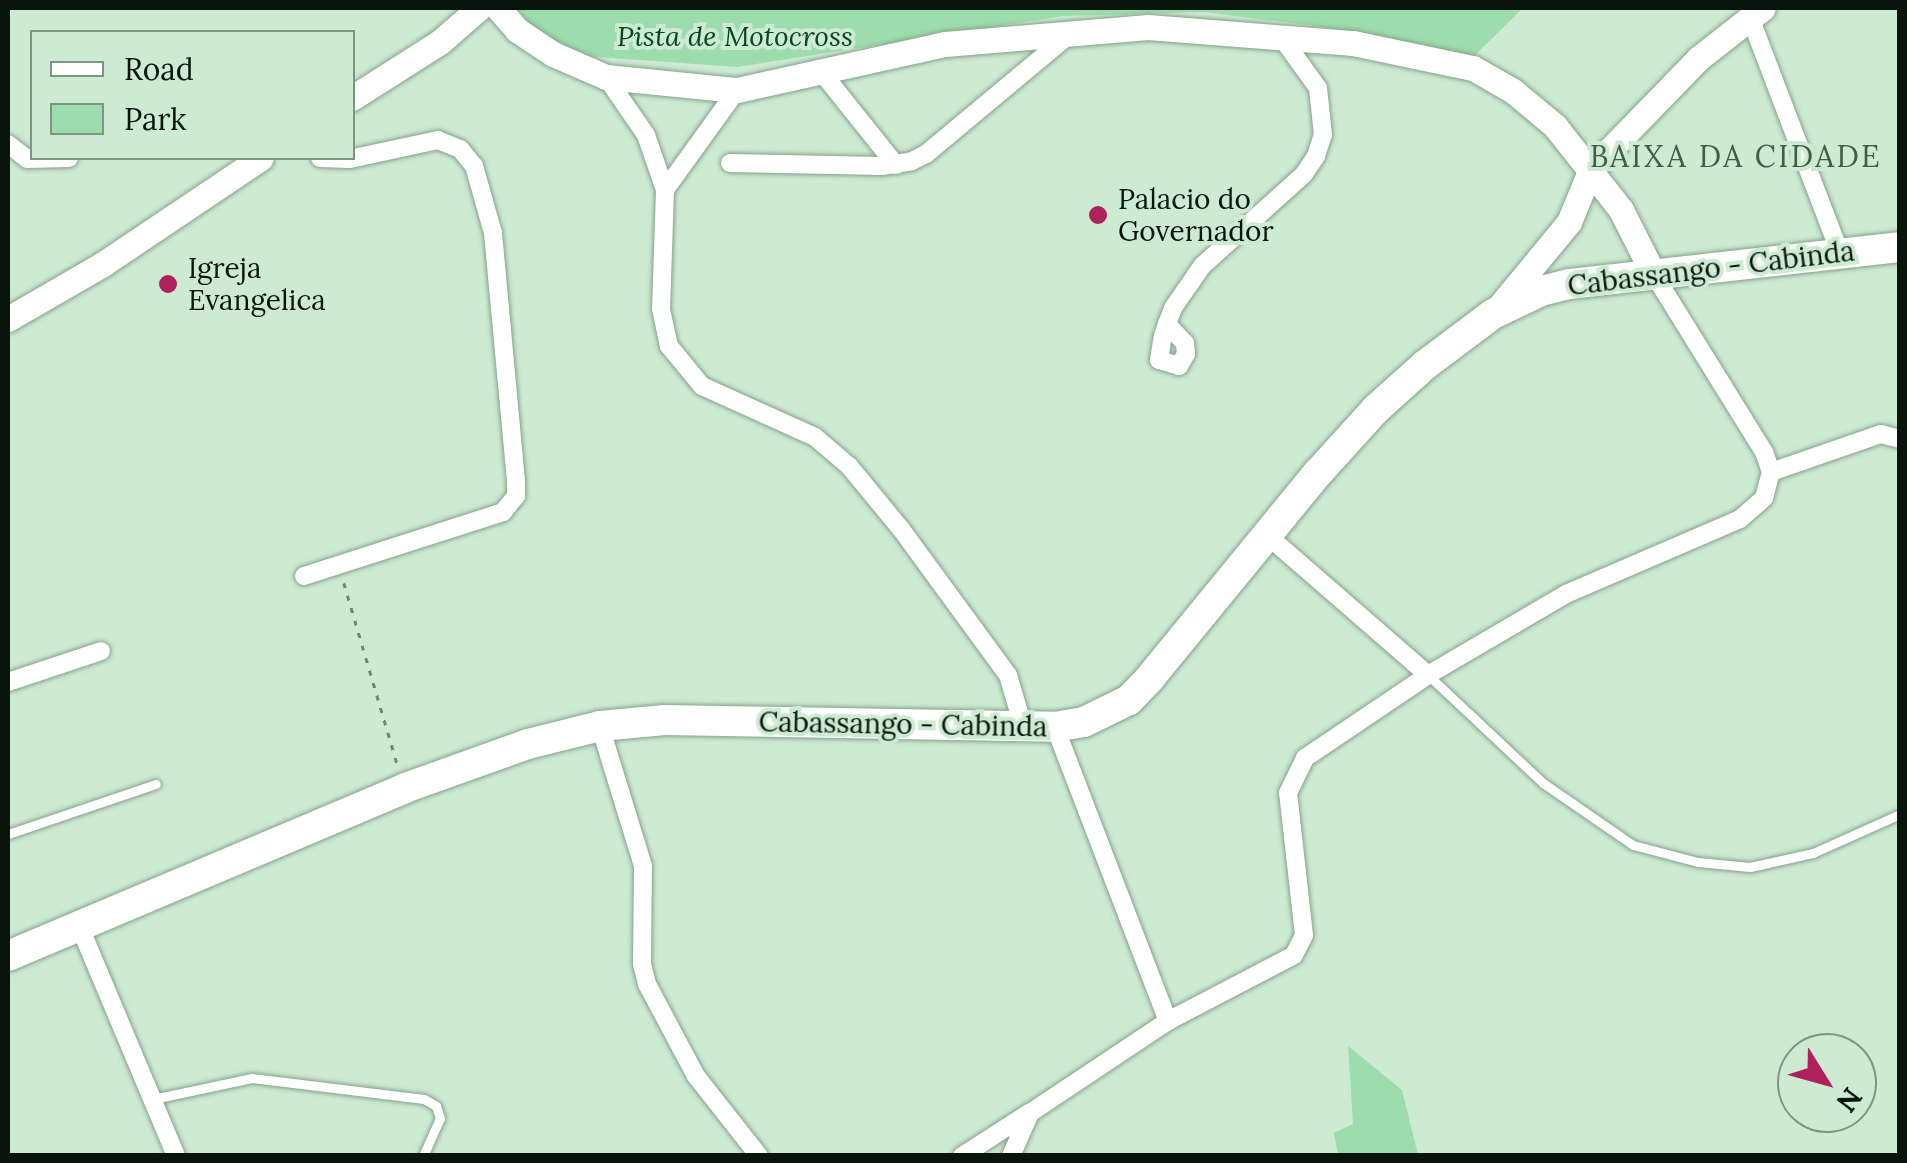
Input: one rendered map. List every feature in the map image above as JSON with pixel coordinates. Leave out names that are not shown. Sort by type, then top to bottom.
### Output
[{"type":"main road","name":"Cabassango - Cabinda","points":[[8,956],[405,788],[528,744],[600,726],[665,720],[1056,727],[1084,722],[1128,700],[1376,409],[1425,364],[1493,314],[1541,292],[1570,284],[1900,247]]},
{"type":"street","points":[[355,96],[440,42],[479,8]]},
{"type":"street","points":[[498,8],[517,30],[552,54],[606,77],[737,90],[945,44],[1072,32],[1204,29],[1284,41],[1353,43],[1473,68],[1513,91],[1555,126],[1591,169],[1632,227],[1653,273],[1764,452],[1772,472],[1764,498],[1740,519],[1566,594],[1428,674],[1305,758],[1293,774],[1288,793],[1304,935],[1294,955],[1168,1021],[962,1156]]},
{"type":"street","points":[[1493,314],[1552,244],[1580,201],[1591,169],[1700,58],[1757,14],[1839,251]]},
{"type":"street","points":[[730,162],[896,165],[926,154],[1072,32]]},
{"type":"street","points":[[1167,324],[1202,266],[1304,174],[1316,156],[1323,135],[1318,88],[1284,41]]},
{"type":"street","points":[[819,69],[896,165]]},
{"type":"street","points":[[606,77],[646,136],[665,190],[661,309],[669,346],[684,370],[732,403],[815,437],[849,466],[901,529],[1008,676],[1023,726]]},
{"type":"street","points":[[665,190],[737,90]]},
{"type":"street","points":[[304,576],[503,512],[516,496],[493,233],[474,166],[460,149],[438,140],[355,157]]},
{"type":"street","points":[[8,144],[30,160]]},
{"type":"street","points":[[8,320],[103,264],[258,160]]},
{"type":"street","points":[[1552,244],[1556,266],[1570,284]]},
{"type":"street","points":[[1772,472],[1881,434],[1900,439]]},
{"type":"street","points":[[1267,535],[1428,674]]},
{"type":"street","points":[[8,682],[101,651]]},
{"type":"street","points":[[600,726],[643,866],[642,964],[647,984],[696,1076],[759,1156]]},
{"type":"street","points":[[1056,727],[1168,1021]]},
{"type":"street","points":[[80,925],[176,1156]]},
{"type":"street","points":[[1011,1156],[1030,1113]]},
{"type":"lane","points":[[1428,674],[1544,783],[1633,845],[1698,862],[1750,868],[1812,853],[1900,814]]},
{"type":"lane","points":[[8,834],[156,784]]},
{"type":"lane","points":[[153,1100],[252,1078],[424,1099],[436,1106],[440,1118],[423,1156]]},
{"type":"path","points":[[341,564],[405,788]]},
{"type":"green space","name":"Pista de Motocross","points":[[518,8],[1523,8],[1472,58],[1337,29],[1205,12],[1063,16],[737,67],[570,55],[539,36]]},
{"type":"green space","points":[[1348,1046],[1402,1090],[1418,1155],[1338,1155],[1334,1133],[1353,1124]]},
{"type":"place","name":"Palacio do Governador","points":[[1098,215]]},
{"type":"place","name":"Igreja Evangelica","points":[[168,284]]},
{"type":"district","name":"BAIXA DA CIDADE","points":[[1736,156]]}]
